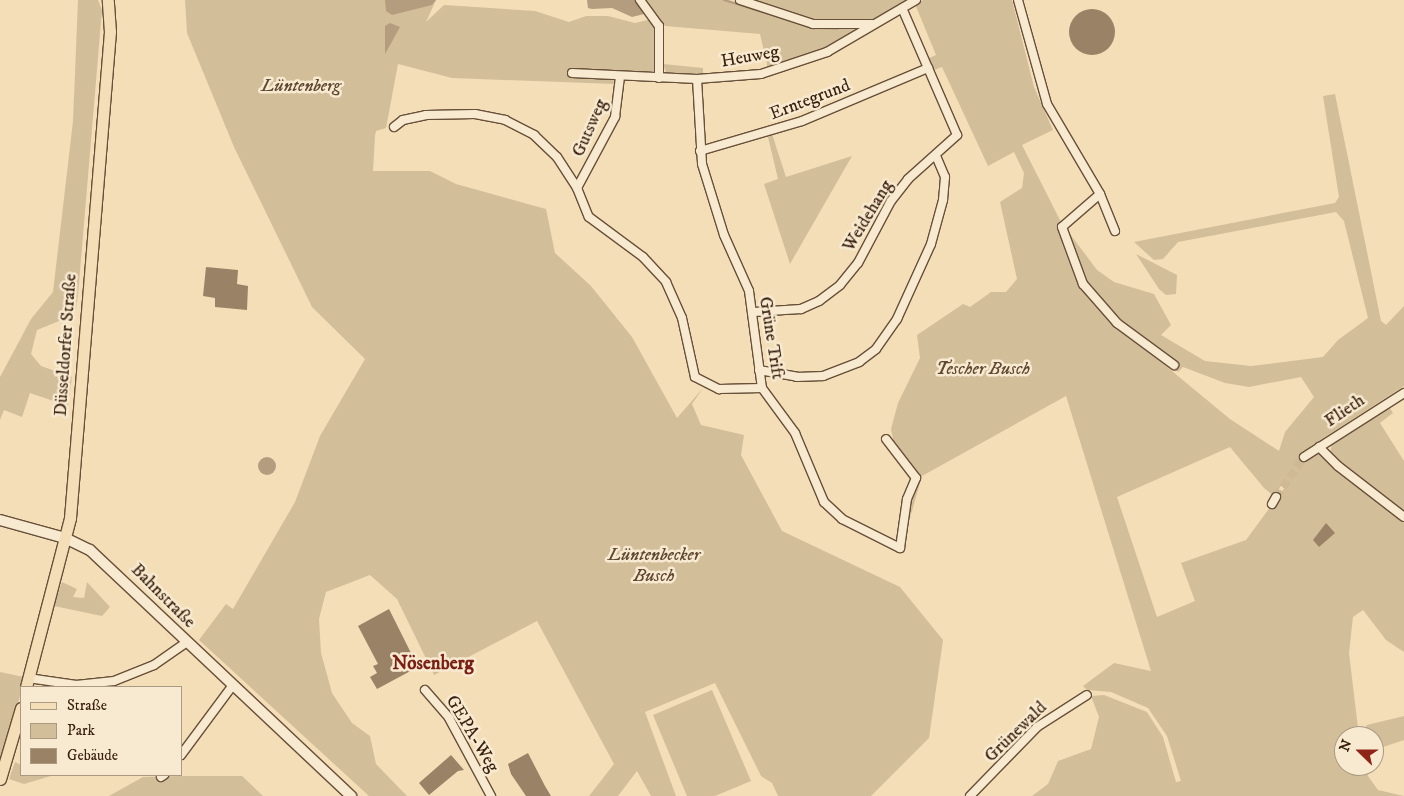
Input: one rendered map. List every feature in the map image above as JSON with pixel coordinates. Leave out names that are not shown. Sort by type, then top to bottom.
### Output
[{"type":"main road","name":"Düsseldorfer Straße","points":[[27,682],[65,538],[72,495],[110,32],[108,0]]},
{"type":"main road","name":"Bahnstraße","points":[[0,520],[65,538],[90,550],[115,571],[187,642],[351,796]]},
{"type":"main road","points":[[0,779],[20,711]]},
{"type":"street","points":[[640,0],[660,26],[659,78]]},
{"type":"street","points":[[740,0],[813,24],[874,24]]},
{"type":"street","name":"Heuweg","points":[[572,73],[696,80],[780,69],[827,52],[916,0]]},
{"type":"street","points":[[1018,0],[1047,104],[1100,194],[1115,231]]},
{"type":"street","name":"Weidehang","points":[[754,312],[801,309],[819,302],[840,285],[858,263],[891,201],[908,179],[936,156],[957,135],[902,8]]},
{"type":"street","name":"Erntegrund","points":[[700,151],[802,121],[928,68]]},
{"type":"street","name":"Gutsweg","points":[[577,188],[615,117],[620,77]]},
{"type":"street","name":"Grüne Trift","points":[[696,80],[700,151],[715,208],[754,312],[762,388],[795,433],[824,502],[842,519],[900,548],[907,499],[916,478],[886,439]]},
{"type":"street","points":[[394,128],[403,120],[426,115],[475,114],[505,120],[545,144],[577,188],[589,217],[643,257],[666,282],[682,318],[695,377],[719,389],[762,388]]},
{"type":"street","points":[[759,370],[797,377],[823,376],[859,362],[876,348],[897,319],[931,244],[943,200],[945,177],[936,156]]},
{"type":"street","points":[[1100,194],[1062,227],[1083,284],[1117,323],[1174,365]]},
{"type":"street","name":"Flieth","points":[[1304,457],[1404,393]]},
{"type":"street","points":[[1319,447],[1338,466],[1404,517]]},
{"type":"street","points":[[27,682],[76,685],[114,680],[154,666],[187,642]]},
{"type":"street","points":[[182,754],[233,685]]},
{"type":"street","name":"GEPA-Weg","points":[[425,690],[450,720],[492,796]]},
{"type":"street","name":"Grünewald","points":[[970,796],[1037,727],[1087,695]]},
{"type":"green space","points":[[78,0],[98,0],[102,10],[78,295],[76,309],[69,317],[37,330],[31,354],[41,366],[72,377],[68,406],[30,393],[22,417],[4,410],[0,420],[0,377],[31,319],[53,292],[73,121]]},
{"type":"green space","name":"Lüntenbecker Busch","points":[[185,0],[436,0],[426,22],[444,5],[535,11],[569,22],[586,16],[608,16],[635,23],[652,19],[656,30],[655,71],[601,77],[613,80],[615,84],[452,78],[398,64],[386,128],[376,131],[373,171],[430,171],[456,184],[546,209],[555,253],[591,286],[632,337],[677,418],[703,388],[692,404],[701,425],[744,435],[741,455],[782,531],[900,587],[943,640],[929,738],[871,796],[778,796],[772,783],[761,776],[715,683],[645,712],[676,796],[651,796],[637,771],[618,796],[589,796],[614,764],[537,621],[434,675],[397,599],[370,575],[326,592],[319,619],[321,653],[332,693],[352,723],[370,736],[376,764],[407,796],[369,796],[199,640],[226,604],[233,609],[295,502],[320,436],[365,359],[312,307],[234,147],[187,33]]},
{"type":"green space","points":[[644,0],[729,0],[817,27],[860,29],[816,53],[768,69],[760,34],[665,26]]},
{"type":"green space","points":[[748,0],[909,0],[870,21],[817,23]]},
{"type":"green space","name":"Tescher Busch","points":[[923,0],[1012,0],[1034,87],[1053,130],[1022,145],[1061,222],[1097,270],[1114,282],[1154,294],[1171,325],[1161,335],[1205,361],[1251,366],[1323,357],[1338,340],[1368,318],[1344,221],[1336,212],[1178,242],[1163,259],[1154,260],[1134,242],[1335,203],[1339,197],[1323,96],[1335,94],[1381,321],[1386,325],[1404,306],[1404,386],[1311,446],[1404,521],[1404,652],[1386,640],[1363,610],[1353,617],[1349,653],[1358,726],[1334,726],[1334,776],[1368,776],[1378,790],[1404,796],[1032,796],[1048,784],[1058,761],[1091,749],[1099,717],[1091,696],[1104,695],[1147,712],[1163,737],[1176,782],[1181,781],[1167,736],[1148,708],[1111,692],[1087,690],[1083,686],[1114,663],[1151,671],[1066,396],[922,476],[904,539],[909,499],[917,485],[895,448],[891,429],[898,403],[920,358],[917,335],[963,304],[970,307],[991,292],[1006,292],[1017,279],[1000,202],[1022,188],[1024,173],[1014,152],[988,166],[942,67],[932,71],[927,59],[936,55],[915,4]],"holes":[[[1127,334],[1178,372],[1183,367],[1225,383],[1249,387],[1301,377],[1314,397],[1285,432],[1279,451],[1230,419]],[[1230,447],[1264,488],[1274,496],[1283,483],[1285,487],[1246,540],[1181,563],[1195,601],[1157,617],[1117,497]]]},
{"type":"green space","points":[[663,64],[703,68],[703,76],[667,75]]},
{"type":"green space","points":[[772,134],[786,177],[852,156],[790,264],[764,184],[778,179],[768,137]]},
{"type":"green space","points":[[1136,254],[1177,275],[1176,294],[1166,295],[1159,289]]},
{"type":"green space","points":[[1388,405],[1393,413],[1380,423],[1404,461],[1404,515],[1330,453],[1333,440]]},
{"type":"green space","points":[[62,582],[77,589],[73,597],[84,598],[87,582],[110,607],[102,616],[54,606]]},
{"type":"green space","points":[[0,672],[24,677],[22,686],[20,686],[20,695],[11,736],[0,764]]},
{"type":"green space","points":[[712,690],[751,781],[715,796],[687,796],[653,715]]},
{"type":"green space","points":[[1404,716],[1404,740],[1384,747],[1384,726],[1367,725]]},
{"type":"green space","points":[[15,762],[20,764],[20,776],[51,776],[24,784],[9,779]]},
{"type":"green space","points":[[242,776],[263,796],[109,796],[143,777]]},
{"type":"shaded area","points":[[385,0],[436,0],[432,5],[392,15],[386,11]]},
{"type":"shaded area","points":[[587,0],[635,0],[644,14],[632,17],[612,8],[592,9],[588,8]]},
{"type":"shaded area","points":[[390,23],[400,27],[385,54],[385,26]]},
{"type":"shaded area","points":[[263,457],[271,457],[276,462],[274,473],[263,475],[258,470],[258,462]]},
{"type":"building","points":[[1092,9],[1105,13],[1111,19],[1115,32],[1111,45],[1105,51],[1092,55],[1079,51],[1073,45],[1069,32],[1073,19],[1079,13]]},
{"type":"building","points":[[206,267],[238,270],[237,284],[248,286],[247,310],[215,307],[215,298],[203,296]]},
{"type":"building","points":[[1326,523],[1335,533],[1319,547],[1313,540]]},
{"type":"building","points":[[389,609],[418,667],[377,689],[370,677],[377,673],[373,666],[378,664],[358,626]]},
{"type":"building","points":[[528,753],[551,796],[526,796],[511,774],[508,764]]},
{"type":"building","points":[[451,755],[464,770],[458,771],[429,795],[419,783]]},
{"type":"waterway","points":[[724,0],[813,28],[838,29]]},
{"type":"tunnel","points":[[1276,497],[1304,457]]},
{"type":"district","name":"Nösenberg","points":[[433,664]]},
{"type":"park label","name":"Lüntenberg","points":[[301,86]]}]
